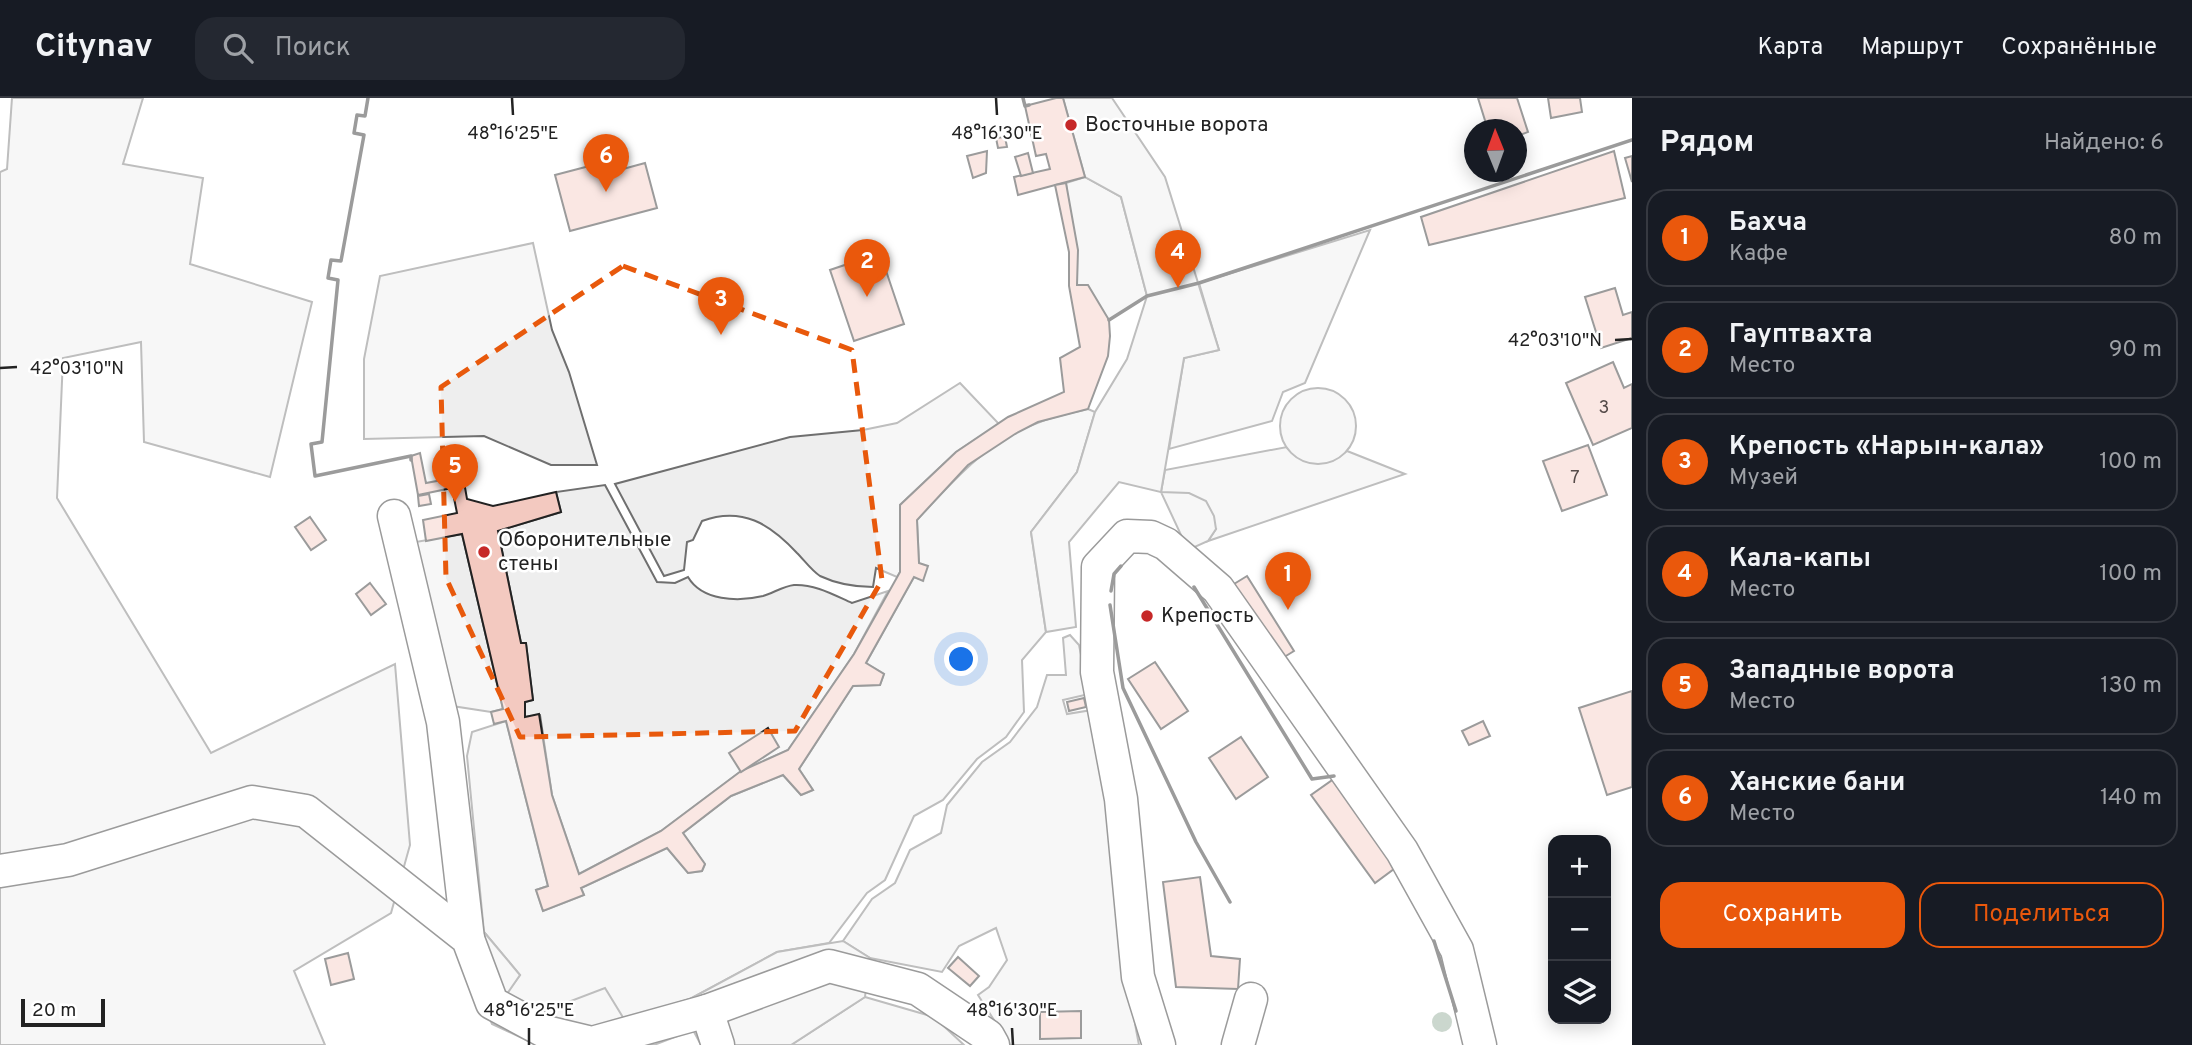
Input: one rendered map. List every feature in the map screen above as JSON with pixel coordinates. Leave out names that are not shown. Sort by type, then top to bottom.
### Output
[{"type":"street","points":[[394,516],[443,722],[468,939],[492,1003],[546,1032],[592,1043],[707,1011],[829,965],[918,989],[988,1036],[993,1045]]},
{"type":"street","points":[[1159,1045],[1138,976],[1121,799],[1097,672],[1098,567],[1127,536],[1151,537],[1166,544],[1218,589],[1394,840],[1457,950],[1480,1045]]},
{"type":"street","points":[[0,871],[68,860],[252,802],[306,811],[468,939]]},
{"type":"street","points":[[1238,1045],[1251,999]]},
{"type":"street","points":[[707,1011],[718,1045]]},
{"type":"highlighted area","points":[[623,266],[852,350],[882,580],[795,731],[520,737],[446,578],[441,387]]},
{"type":"shaded area","points":[[12,98],[143,98],[123,164],[203,178],[190,264],[312,302],[270,477],[144,442],[141,342],[63,358],[57,498],[211,753],[395,664],[410,845],[391,913],[294,971],[325,1045],[0,1045],[0,172],[7,169]]},
{"type":"shaded area","points":[[1063,98],[1112,98],[1165,177],[1219,350],[1184,358],[1161,492],[1119,482],[1069,542],[1076,627],[1046,632],[1031,532],[1077,472],[1095,412],[1127,359],[1147,296],[1121,197],[1085,177]]},
{"type":"shaded area","points":[[1085,177],[1121,197],[1147,296],[1109,320],[1077,285],[1066,183]]},
{"type":"shaded area","points":[[1370,230],[1305,383],[1283,392],[1272,421],[1169,449],[1184,358],[1219,350],[1199,283]]},
{"type":"shaded area","points":[[533,243],[552,330],[569,372],[597,465],[551,465],[484,436],[364,439],[364,359],[380,276]]},
{"type":"shaded area","points":[[960,383],[999,424],[956,452],[900,505],[900,572],[897,577],[876,568],[873,587],[846,584],[820,576],[766,526],[754,520],[730,516],[702,521],[693,540],[687,542],[684,570],[664,576],[615,484],[790,437],[863,430],[897,423]]},
{"type":"shaded area","points":[[1318,388],[1332,391],[1345,399],[1353,412],[1356,426],[1353,440],[1345,453],[1332,461],[1318,464],[1304,461],[1291,453],[1283,440],[1280,426],[1283,412],[1291,399],[1304,391]]},
{"type":"shaded area","points":[[1088,409],[1095,412],[1077,472],[1031,532],[1046,632],[1022,660],[1024,712],[1006,737],[977,759],[943,800],[914,816],[885,880],[867,893],[829,943],[777,952],[690,999],[624,1019],[537,1014],[506,994],[520,975],[484,932],[467,756],[472,732],[506,721],[548,886],[536,890],[543,911],[584,895],[581,888],[667,848],[688,873],[702,871],[705,864],[683,833],[731,796],[783,775],[801,795],[813,790],[799,769],[853,686],[880,685],[884,674],[866,663],[914,577],[923,580],[919,563],[917,520],[973,463],[1004,439],[1040,422]]},
{"type":"shaded area","points":[[1287,447],[1308,462],[1324,462],[1347,451],[1405,474],[1208,541],[1216,529],[1161,492],[1165,470]]},
{"type":"shaded area","points":[[605,485],[657,582],[675,583],[688,577],[702,591],[732,599],[763,596],[794,585],[817,588],[852,603],[888,591],[854,654],[788,750],[741,771],[661,831],[579,874],[552,795],[540,715],[525,717],[525,702],[533,700],[526,644],[521,643],[498,531],[561,512],[556,492]]},
{"type":"shaded area","points":[[1161,492],[1189,493],[1206,501],[1214,516],[1216,529],[1208,541],[1188,550]]},
{"type":"shaded area","points":[[462,534],[503,709],[491,712],[446,705],[410,543]]},
{"type":"shaded area","points":[[1070,635],[1079,645],[1089,694],[1063,700],[1067,714],[1092,710],[1106,794],[1139,1045],[1010,1045],[978,995],[989,987],[1007,960],[996,928],[959,946],[942,972],[870,958],[843,941],[872,899],[895,883],[910,850],[941,833],[947,805],[982,762],[1010,742],[1037,707],[1047,675],[1066,675],[1063,638]]},
{"type":"shaded area","points":[[484,932],[520,975],[507,994],[537,1014],[605,988],[624,1019],[690,999],[777,952],[843,941],[870,958],[865,997],[791,1045],[701,1045],[693,1030],[654,1045],[537,1045],[492,1024],[459,943]]},
{"type":"shaded area","points":[[865,997],[934,1017],[964,1045],[791,1045]]},
{"type":"building","points":[[1063,98],[1085,177],[1018,195],[1014,177],[1050,169],[1046,154],[1036,156],[1025,106]]},
{"type":"building","points":[[1478,98],[1517,98],[1524,119],[1485,119]]},
{"type":"building","points":[[1548,98],[1580,98],[1582,112],[1551,118]]},
{"type":"building","points":[[1005,137],[1007,147],[998,148],[996,138]]},
{"type":"building","points":[[987,151],[986,173],[973,178],[967,156]]},
{"type":"building","points":[[1614,151],[1625,198],[1429,245],[1421,217]]},
{"type":"building","points":[[1028,153],[1033,173],[1021,176],[1015,157]]},
{"type":"building","points":[[1632,156],[1632,182],[1625,158]]},
{"type":"building","points":[[620,158],[623,169],[645,163],[657,208],[570,231],[555,175]]},
{"type":"building","name":"Оборонительные стены","points":[[1066,183],[1078,250],[1077,285],[1088,285],[1109,320],[1108,356],[1088,409],[1038,422],[1015,434],[968,465],[917,520],[919,563],[928,566],[923,581],[914,577],[866,663],[884,674],[880,685],[853,686],[799,769],[813,790],[801,795],[783,775],[731,796],[683,833],[705,864],[702,871],[688,873],[667,848],[581,888],[584,895],[543,911],[536,890],[548,886],[506,721],[494,724],[491,712],[503,709],[462,534],[426,541],[423,520],[457,513],[452,488],[418,495],[411,456],[420,453],[426,483],[463,476],[467,499],[493,506],[556,492],[561,512],[498,531],[521,643],[526,643],[533,700],[525,702],[525,717],[539,714],[552,795],[579,874],[661,831],[741,771],[788,750],[854,654],[900,572],[900,505],[956,452],[1008,417],[1064,392],[1060,358],[1080,347],[1069,286],[1069,252],[1055,185]]},
{"type":"building","points":[[880,253],[904,324],[854,341],[830,270]]},
{"type":"building","points":[[1615,288],[1623,315],[1632,312],[1632,338],[1601,348],[1585,297]]},
{"type":"building","points":[[1613,362],[1624,388],[1632,384],[1632,428],[1593,445],[1566,383]]},
{"type":"building","points":[[1588,445],[1607,495],[1562,511],[1543,461]]},
{"type":"building","points":[[429,494],[431,504],[419,506],[418,496]]},
{"type":"building","points":[[310,517],[326,540],[311,550],[295,527]]},
{"type":"building","points":[[1247,576],[1294,651],[1281,659],[1234,584]]},
{"type":"building","points":[[370,583],[386,604],[371,615],[356,594]]},
{"type":"building","points":[[1155,662],[1188,711],[1161,729],[1128,679]]},
{"type":"building","points":[[1632,691],[1632,787],[1607,795],[1579,708]]},
{"type":"building","points":[[1084,698],[1086,707],[1069,711],[1067,702]]},
{"type":"building","points":[[1483,721],[1490,736],[1469,745],[1462,731]]},
{"type":"building","points":[[768,728],[779,747],[741,772],[729,753]]},
{"type":"building","points":[[1241,737],[1268,777],[1236,799],[1209,758]]},
{"type":"building","points":[[1338,776],[1402,863],[1375,883],[1311,795]]},
{"type":"building","points":[[1200,877],[1211,956],[1240,959],[1238,989],[1176,987],[1163,882]]},
{"type":"building","points":[[348,953],[354,979],[331,985],[325,959]]},
{"type":"building","points":[[958,957],[979,976],[970,986],[948,968]]},
{"type":"building","points":[[1081,1011],[1081,1038],[1040,1039],[1040,1012]]},
{"type":"wall","points":[[368,98],[365,116],[357,115],[354,133],[364,135],[341,261],[331,260],[328,278],[338,280],[322,442],[311,444],[315,476],[411,456],[411,460]]},
{"type":"wall","points":[[1023,98],[1025,106],[1029,105]]},
{"type":"wall","points":[[1109,320],[1147,296],[1199,283],[1632,140]]},
{"type":"wall","points":[[1111,591],[1114,574],[1121,566]]},
{"type":"wall","points":[[1194,587],[1312,779],[1334,776]]},
{"type":"wall","points":[[1110,605],[1123,688],[1196,842],[1230,902]]},
{"type":"wall","points":[[1434,941],[1456,1011]]},
{"type":"place","name":"Восточные ворота","points":[[1071,125]]},
{"type":"place","name":"Ханские бани","points":[[606,192]]},
{"type":"place","name":"Кала-капы","points":[[1178,288]]},
{"type":"place","name":"Гауптвахта","points":[[867,297]]},
{"type":"place","name":"Крепость «Нарын-кала»","points":[[721,335]]},
{"type":"place","name":"Западные ворота","points":[[455,502]]},
{"type":"place","name":"Оборонительные стены","points":[[484,552]]},
{"type":"place","name":"Бахча","points":[[1288,610]]},
{"type":"place","name":"Крепость","points":[[1147,616]]}]
